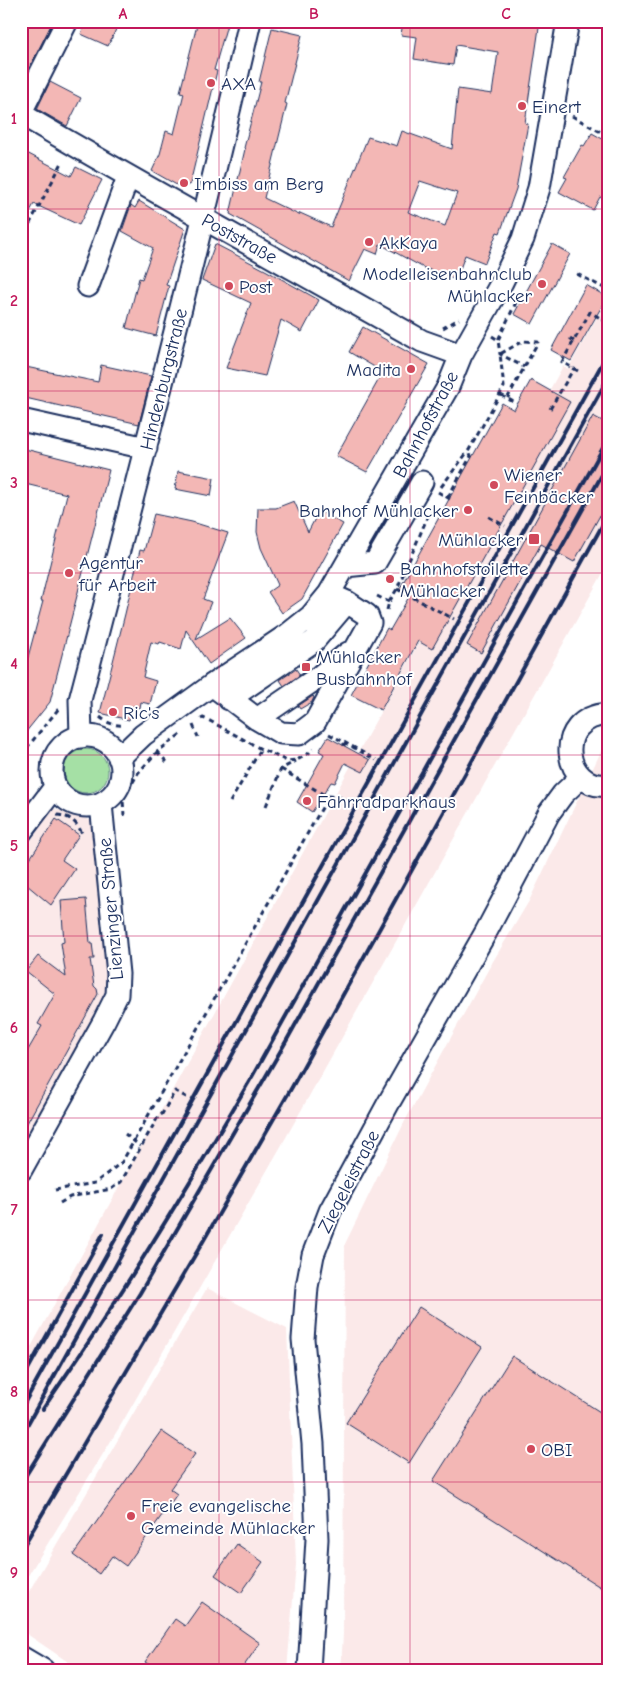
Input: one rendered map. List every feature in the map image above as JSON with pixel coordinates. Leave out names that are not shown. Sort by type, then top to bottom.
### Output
[{"type":"street","points":[[21,113],[67,21]]},
{"type":"street","name":"Hindenburgstraße","points":[[81,737],[80,700],[211,190],[250,21]]},
{"type":"street","name":"Bahnhofstraße","points":[[119,758],[143,735],[338,598],[345,566],[448,387],[461,355],[502,282],[523,238],[539,188],[568,21]]},
{"type":"street","name":"Poststraße","points":[[21,113],[128,177],[430,344],[461,355]]},
{"type":"street","points":[[88,286],[128,177]]},
{"type":"street","points":[[21,420],[146,448]]},
{"type":"street","points":[[345,566],[375,563],[440,493],[400,470]]},
{"type":"street","points":[[212,685],[229,699],[257,719],[281,733],[299,734],[315,722],[370,623],[367,615],[338,598],[314,641],[229,699]]},
{"type":"street","points":[[257,719],[320,676],[358,646]]},
{"type":"street","points":[[608,714],[587,719],[578,726],[570,746],[570,758],[574,768],[581,777],[592,783],[608,785]]},
{"type":"street","points":[[90,736],[100,738],[115,750],[119,758],[122,768],[121,780],[117,790],[110,798],[100,804],[80,806],[61,796],[55,787],[52,777],[52,766],[55,755],[70,740],[90,736]]},
{"type":"street","name":"Ziegeleistraße","points":[[309,1670],[317,1539],[313,1444],[303,1339],[307,1287],[313,1255],[330,1211],[388,1104],[486,932],[548,813],[563,794],[581,777]]},
{"type":"street","points":[[26,840],[36,813],[55,787]]},
{"type":"street","name":"Lienzinger Straße","points":[[21,1170],[117,995],[116,942],[100,804]]},
{"type":"street","points":[[23,1658],[43,1670]]},
{"type":"path","points":[[569,115],[608,136]]},
{"type":"path","points":[[21,240],[72,144]]},
{"type":"path","points":[[602,232],[608,234]]},
{"type":"path","points":[[577,274],[608,290]]},
{"type":"path","points":[[578,371],[562,362],[590,312],[605,321]]},
{"type":"path","points":[[430,344],[437,331],[461,317],[477,326]]},
{"type":"path","points":[[570,338],[574,343]]},
{"type":"path","points":[[507,399],[538,342],[523,341],[500,354],[504,388],[501,395],[507,399],[517,404]]},
{"type":"path","points":[[550,409],[574,368]]},
{"type":"path","points":[[440,493],[471,456],[468,450]]},
{"type":"path","points":[[604,495],[608,487]]},
{"type":"path","points":[[489,517],[506,526]]},
{"type":"path","points":[[397,588],[454,619]]},
{"type":"path","points":[[21,755],[64,702],[80,700],[106,722],[119,726],[131,723]]},
{"type":"path","points":[[193,725],[198,737]]},
{"type":"path","points":[[326,733],[376,760]]},
{"type":"path","points":[[230,802],[261,750]]},
{"type":"path","points":[[157,752],[168,763]]},
{"type":"path","points":[[266,806],[281,769],[297,760]]},
{"type":"path","points":[[281,769],[331,797],[339,797],[352,803]]},
{"type":"path","points":[[56,1190],[96,1183],[122,1162],[323,806],[331,797]]},
{"type":"path","points":[[36,813],[58,814],[70,818],[78,825],[82,835]]},
{"type":"path","points":[[21,862],[26,840]]},
{"type":"path","points":[[60,1203],[70,1197],[110,1189],[121,1182],[140,1146],[175,1091],[188,1098]]},
{"type":"path","points":[[125,1134],[140,1146]]},
{"type":"shaded area","points":[[608,298],[608,564],[280,1148],[122,1423],[21,1587],[21,1365],[441,602],[539,409],[563,366],[568,369]]},
{"type":"shaded area","points":[[608,737],[608,1670],[341,1670],[343,1633],[345,1244],[404,1123],[489,968],[529,901]]},
{"type":"shaded area","points":[[21,798],[93,821],[108,995],[21,1146]]},
{"type":"shaded area","points":[[207,1288],[287,1329],[296,1564],[287,1670],[80,1670],[21,1630],[21,1605]]},
{"type":"green space","points":[[86,749],[98,753],[104,759],[108,771],[104,783],[98,789],[86,793],[74,789],[68,783],[64,771],[68,759],[74,753]]},
{"type":"building","points":[[21,21],[53,21],[21,84]]},
{"type":"building","points":[[86,21],[120,21],[108,46],[81,34]]},
{"type":"building","points":[[198,21],[228,21],[214,70],[217,71],[190,184],[182,188],[152,171],[160,154],[166,131],[174,134],[184,93],[180,92]]},
{"type":"building","points":[[403,21],[540,21],[525,123],[528,124],[516,189],[500,233],[497,232],[485,263],[465,255],[456,280],[422,267],[380,244],[377,254],[365,249],[349,281],[230,214],[272,28],[302,35],[264,198],[299,215],[300,213],[331,227],[368,137],[397,146],[402,131],[452,149],[458,89],[492,94],[498,52],[456,45],[453,65],[414,59],[417,37],[401,35]],"holes":[[[420,181],[457,193],[445,226],[408,212]]]},
{"type":"building","points":[[50,82],[81,98],[67,126],[37,109]]},
{"type":"building","points":[[592,133],[608,142],[608,189],[603,198],[600,197],[593,210],[559,192],[567,178],[564,177],[582,145],[584,146]]},
{"type":"building","points":[[21,150],[71,176],[76,167],[102,180],[79,225],[34,204],[21,228]]},
{"type":"building","points":[[139,201],[185,229],[166,285],[169,286],[156,336],[126,328],[139,278],[142,279],[153,248],[122,231],[131,205],[135,208]]},
{"type":"building","points":[[215,244],[319,300],[302,332],[281,320],[265,376],[226,368],[251,303],[202,280]]},
{"type":"building","name":"Modelleisenbahnclub Mühlacker","points":[[552,244],[570,254],[532,324],[514,314]]},
{"type":"building","points":[[586,285],[607,297],[571,361],[551,350]]},
{"type":"building","points":[[363,327],[429,364],[367,472],[336,456],[383,372],[349,352]]},
{"type":"building","points":[[101,365],[151,376],[139,424],[21,397],[21,366],[98,382]]},
{"type":"building","points":[[531,380],[570,402],[432,649],[418,641],[381,710],[351,695],[387,628],[390,630],[410,595],[399,590],[502,403],[514,410]]},
{"type":"building","points":[[593,416],[608,424],[608,501],[574,562],[541,544],[481,653],[467,645]]},
{"type":"building","points":[[21,448],[109,470],[50,702],[21,738],[21,683],[43,601],[41,601],[67,494],[21,483]]},
{"type":"building","points":[[178,471],[214,478],[211,496],[175,489]]},
{"type":"building","points":[[294,501],[308,532],[319,511],[343,524],[302,599],[282,613],[268,592],[278,585],[261,548],[257,532],[258,508],[276,508]]},
{"type":"building","points":[[154,514],[192,522],[228,533],[203,599],[211,602],[196,639],[230,618],[246,638],[209,664],[186,630],[181,649],[160,642],[159,644],[151,642],[143,677],[156,681],[150,704],[141,702],[140,708],[133,706],[129,720],[100,713],[140,550],[144,551]]},
{"type":"building","points":[[296,669],[300,675],[284,686],[280,680]]},
{"type":"building","points":[[313,696],[312,702],[300,709],[298,706]]},
{"type":"building","points":[[328,737],[370,760],[363,772],[345,763],[335,783],[331,782],[312,812],[297,802],[324,754],[319,751]]},
{"type":"building","points":[[56,819],[79,835],[62,860],[75,869],[51,905],[21,880],[21,872]]},
{"type":"building","points":[[86,899],[90,943],[92,943],[94,959],[90,959],[94,986],[98,994],[21,1134],[21,1062],[42,1026],[38,1024],[55,994],[26,971],[38,956],[66,977],[61,943],[64,942],[61,901]]},
{"type":"building","points":[[419,1307],[482,1347],[409,1463],[346,1423]]},
{"type":"building","name":"OBI","points":[[512,1356],[608,1417],[608,1592],[433,1481]]},
{"type":"building","name":"Freie evangelische Gemeinde Mühlacker","points":[[161,1431],[195,1454],[170,1489],[177,1494],[126,1566],[112,1556],[99,1574],[73,1555]]},
{"type":"building","points":[[237,1544],[263,1562],[241,1593],[215,1575]]},
{"type":"building","points":[[202,1602],[260,1643],[241,1670],[157,1670],[145,1662],[175,1619],[185,1626]]},
{"type":"railway","points":[[21,1409],[608,353]]},
{"type":"railway","points":[[21,1436],[608,378]]},
{"type":"railway","points":[[43,1409],[146,1253],[253,1075],[608,439]]},
{"type":"railway","points":[[21,1483],[140,1293],[288,1038],[608,464]]},
{"type":"railway","points":[[21,1550],[292,1087],[608,515]]},
{"type":"railway","points":[[21,1382],[103,1234]]},
{"type":"place","name":"AXA","points":[[211,83]]},
{"type":"place","name":"Einert","points":[[522,106]]},
{"type":"place","name":"Imbiss am Berg","points":[[184,183]]},
{"type":"place","name":"AkKaya","points":[[369,242]]},
{"type":"place","name":"Modelleisenbahnclub Mühlacker","points":[[542,284]]},
{"type":"place","name":"Post","points":[[229,286]]},
{"type":"place","name":"Madita","points":[[411,369]]},
{"type":"place","name":"Wiener Feinbäcker","points":[[494,485]]},
{"type":"place","name":"Bahnhof Mühlacker","points":[[468,510]]},
{"type":"place","name":"Mühlacker","points":[[534,539]]},
{"type":"place","name":"Agentur für Arbeit","points":[[69,573]]},
{"type":"place","name":"Bahnhofstoilette Mühlacker","points":[[390,579]]},
{"type":"place","name":"Mühlacker Busbahnhof","points":[[306,667]]},
{"type":"place","name":"Ric's","points":[[113,712]]},
{"type":"place","name":"Fahrradparkhaus","points":[[307,801]]},
{"type":"place","name":"OBI","points":[[531,1449]]},
{"type":"place","name":"Freie evangelische Gemeinde Mühlacker","points":[[131,1516]]}]
